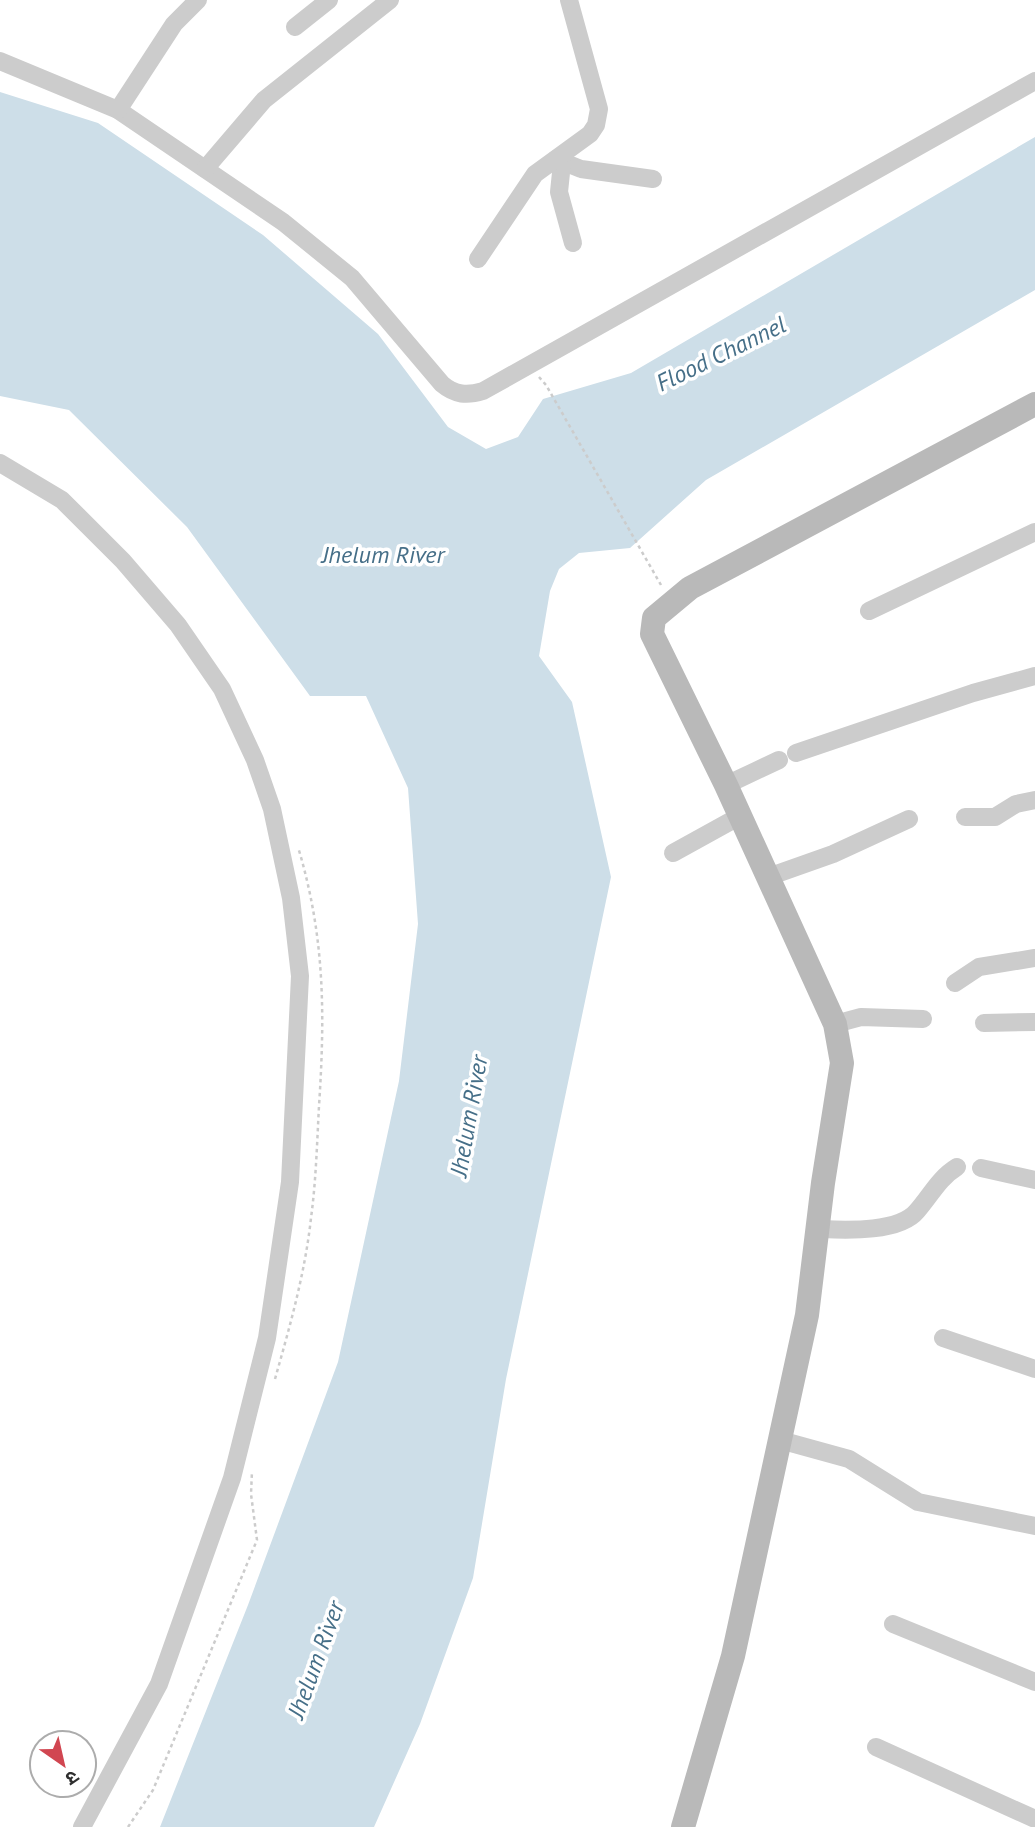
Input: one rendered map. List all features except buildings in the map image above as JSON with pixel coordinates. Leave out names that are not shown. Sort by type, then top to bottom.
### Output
[{"type":"main road","points":[[683,1827],[733,1656],[807,1315],[842,1063],[835,1024],[726,785],[652,634],[654,618],[690,589],[1035,404]]},
{"type":"street","points":[[118,110],[174,24],[198,0]]},
{"type":"street","points":[[295,27],[329,0]]},
{"type":"street","points":[[205,169],[264,100],[390,0]]},
{"type":"street","points":[[478,259],[535,174],[559,161],[590,134],[596,125],[599,109],[569,0]]},
{"type":"street","points":[[0,61],[118,110],[283,222],[352,278],[447,388],[454,393],[474,394],[1035,81]]},
{"type":"street","points":[[559,161],[653,178]]},
{"type":"street","points":[[559,161],[559,192],[573,243]]},
{"type":"street","points":[[0,463],[62,500],[123,561],[178,625],[222,689],[256,760],[272,809],[291,898],[300,976],[290,1181],[267,1338],[232,1478],[159,1684],[82,1827]]},
{"type":"street","points":[[869,611],[1035,532]]},
{"type":"street","points":[[796,753],[973,692],[1035,676]]},
{"type":"street","points":[[726,785],[779,760]]},
{"type":"street","points":[[965,817],[995,817],[1016,804],[1035,800]]},
{"type":"street","points":[[673,853],[740,816]]},
{"type":"street","points":[[768,877],[833,854],[909,819]]},
{"type":"street","points":[[955,983],[979,967],[1035,958]]},
{"type":"street","points":[[835,1024],[861,1017],[923,1019]]},
{"type":"street","points":[[984,1023],[1035,1022]]},
{"type":"street","points":[[819,1229],[848,1231],[902,1222],[917,1211],[941,1179],[957,1167]]},
{"type":"street","points":[[981,1168],[1035,1180]]},
{"type":"street","points":[[943,1338],[1035,1369]]},
{"type":"street","points":[[780,1440],[849,1459],[918,1502],[1035,1527]]},
{"type":"street","points":[[893,1624],[1035,1682]]},
{"type":"street","points":[[876,1747],[1035,1819]]},
{"type":"path","points":[[546,385],[658,579]]},
{"type":"path","points":[[273,1386],[297,1299],[312,1219],[324,1030],[323,973],[318,927],[298,846]]},
{"type":"path","points":[[128,1827],[153,1790],[257,1540],[251,1494],[253,1465]]},
{"type":"water","name":"Jhelum River","points":[[0,92],[98,123],[263,235],[378,334],[448,427],[486,449],[518,437],[543,399],[631,373],[1035,137],[1035,290],[706,480],[630,548],[579,553],[559,569],[550,591],[539,656],[572,702],[611,877],[506,1379],[473,1578],[420,1724],[374,1827],[160,1827],[248,1605],[338,1362],[399,1081],[418,924],[408,788],[366,696],[310,696],[187,527],[69,410],[0,396]]},
{"type":"water label","name":"Flood Channel","points":[[721,354]]}]
